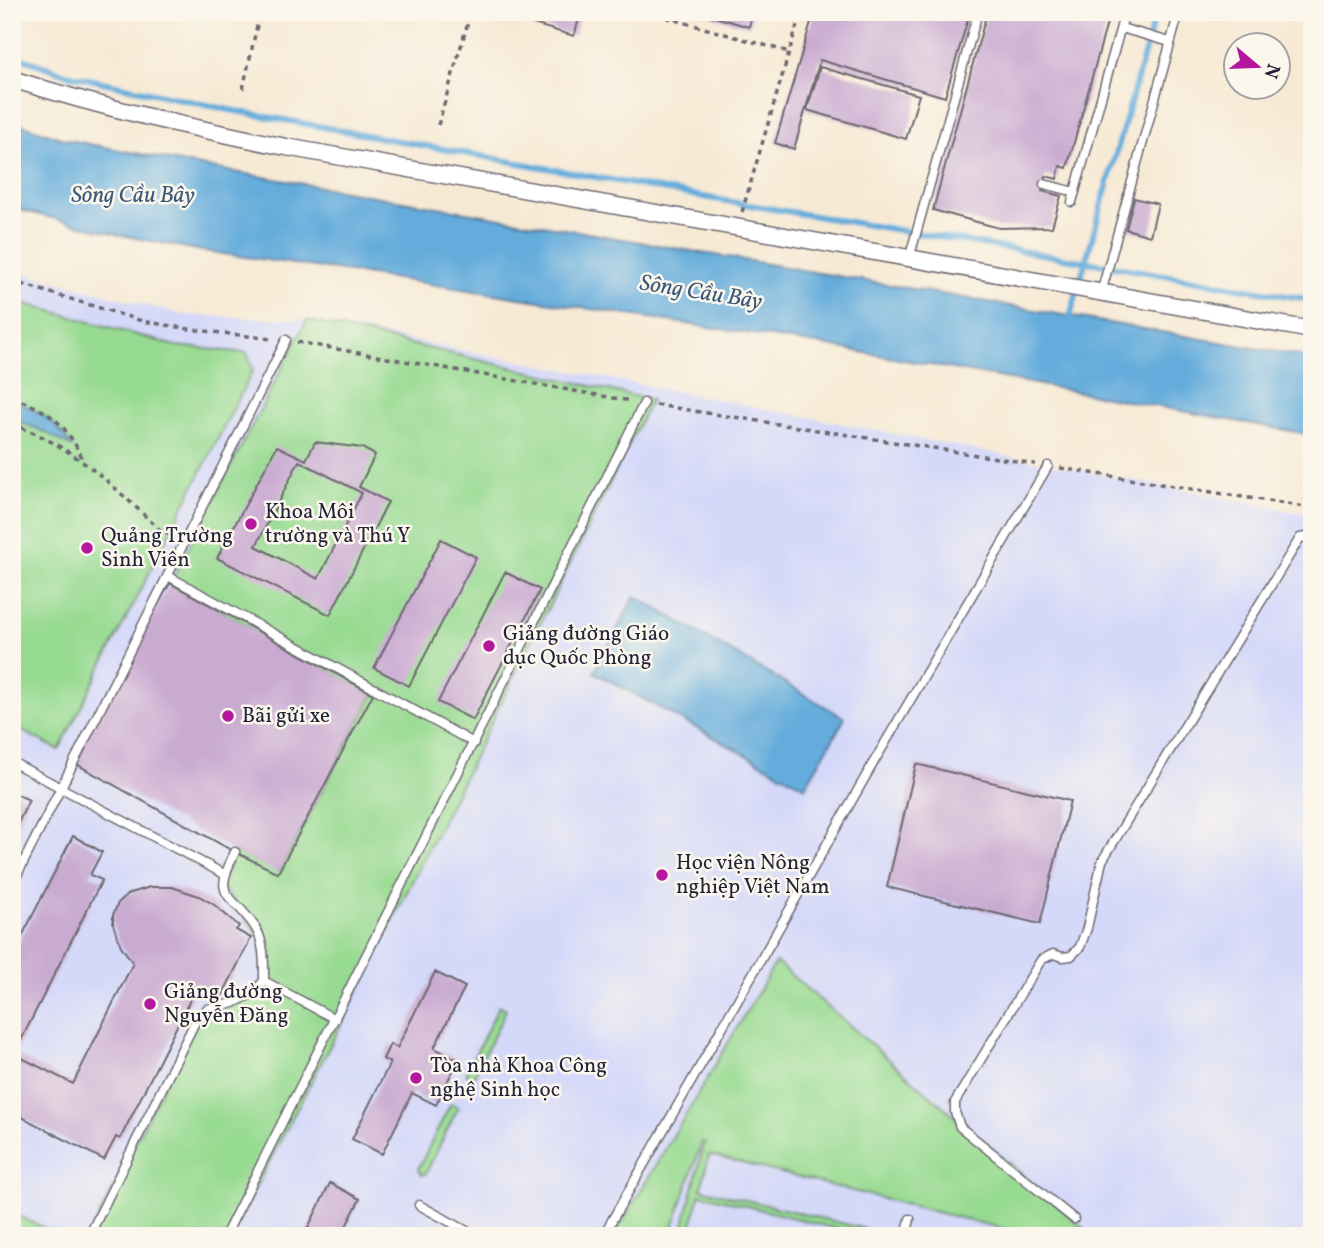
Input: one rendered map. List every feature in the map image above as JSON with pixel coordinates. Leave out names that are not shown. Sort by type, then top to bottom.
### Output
[{"type":"street","points":[[12,79],[89,103],[246,139],[911,253],[1037,282],[1102,289],[1312,330]]},
{"type":"lane","points":[[911,253],[920,218],[943,156],[978,12]]},
{"type":"lane","points":[[1072,202],[1125,12]]},
{"type":"lane","points":[[1102,289],[1179,12]]},
{"type":"lane","points":[[1121,28],[1170,42]]},
{"type":"lane","points":[[1044,184],[1075,192]]},
{"type":"lane","points":[[12,885],[286,340]]},
{"type":"lane","points":[[225,1236],[644,403]]},
{"type":"lane","points":[[603,1236],[868,772],[1048,466]]},
{"type":"lane","points":[[1074,1219],[960,1127],[955,1112],[956,1102],[1041,960],[1053,954],[1071,956],[1080,947],[1102,861],[1300,538],[1312,536]]},
{"type":"lane","points":[[168,576],[474,743]]},
{"type":"lane","points":[[12,762],[224,874]]},
{"type":"lane","points":[[89,1236],[195,1021],[207,1009],[234,1003],[253,993],[264,981],[261,940],[255,928],[222,886],[224,874],[235,852]]},
{"type":"lane","points":[[264,981],[335,1019]]},
{"type":"lane","points":[[419,1205],[476,1236]]},
{"type":"lane","points":[[906,1236],[910,1219]]},
{"type":"path","points":[[243,89],[260,12]]},
{"type":"path","points":[[439,125],[471,12]]},
{"type":"path","points":[[647,12],[789,52]]},
{"type":"path","points":[[742,212],[800,12]]},
{"type":"path","points":[[12,281],[142,321],[286,340],[644,403],[1312,508]]},
{"type":"path","points":[[12,398],[32,404],[57,420],[74,439],[84,462]]},
{"type":"path","points":[[12,424],[69,450],[159,529],[185,543]]},
{"type":"shaded area","name":"Học viện Nông nghiệp Việt Nam","points":[[12,270],[184,315],[307,320],[1312,515],[1312,1236],[12,1236]]},
{"type":"green space","name":"Quảng Trường Sinh Viên","points":[[12,300],[176,346],[247,353],[253,370],[59,750],[12,726]]},
{"type":"green space","points":[[307,320],[651,400],[343,1021],[230,1236],[89,1236],[195,1022],[207,1009],[234,1003],[264,981],[261,939],[222,886],[235,852],[279,872],[373,695],[170,583]]},
{"type":"green space","points":[[776,962],[1093,1236],[1032,1236],[709,1155],[701,1189],[894,1236],[865,1236],[700,1194],[689,1236],[681,1236],[704,1144],[707,1144],[702,1142],[670,1236],[614,1236]]},
{"type":"green space","points":[[499,1006],[506,1010],[474,1076],[467,1075],[467,1071]]},
{"type":"green space","points":[[450,1105],[458,1108],[426,1173],[422,1175],[418,1169]]},
{"type":"green space","points":[[12,1213],[61,1236],[12,1236]]},
{"type":"water","name":"Sông Cầu Bây","points":[[12,121],[64,139],[206,167],[1312,358],[1312,435],[823,345],[203,251],[120,235],[12,208]]},
{"type":"water","points":[[12,400],[47,418],[73,448],[12,418]]},
{"type":"water","points":[[635,596],[845,718],[805,787],[594,672]]},
{"type":"building","points":[[515,12],[581,12],[574,36],[513,18]]},
{"type":"building","points":[[698,12],[753,12],[749,27]]},
{"type":"building","points":[[814,12],[970,12],[945,97],[820,60],[794,149],[775,143]]},
{"type":"building","points":[[987,12],[1110,12],[1067,168],[1060,166],[1057,179],[1046,176],[1042,191],[1061,196],[1052,227],[999,228],[933,210]]},
{"type":"building","points":[[820,67],[919,95],[906,139],[807,110]]},
{"type":"building","points":[[1134,198],[1158,204],[1150,236],[1126,229]]},
{"type":"building","name":"Khoa Môi trường và Thú Y","points":[[315,442],[362,448],[375,455],[359,487],[388,502],[330,615],[217,558],[277,446],[306,460]],"holes":[[[299,461],[362,493],[318,579],[256,546]]]},
{"type":"building","name":"Giảng đường Giáo dục Quốc Phòng","points":[[441,539],[476,557],[409,686],[374,668]]},
{"type":"building","name":"Giảng đường Giáo dục Quốc Phòng","points":[[505,572],[540,590],[473,720],[438,702]]},
{"type":"building","name":"Bãi gửi xe","points":[[170,583],[373,694],[278,873],[71,761]]},
{"type":"building","points":[[916,764],[1070,801],[1040,924],[887,887]]},
{"type":"building","points":[[12,792],[29,800],[12,835]]},
{"type":"building","name":"Giảng đường Nguyễn Đăng","points":[[73,836],[102,852],[90,875],[102,880],[14,1054],[73,1084],[133,963],[121,946],[113,924],[118,903],[128,894],[150,887],[172,887],[199,896],[239,926],[236,930],[251,938],[222,996],[207,989],[204,994],[194,992],[120,1139],[116,1137],[104,1160],[12,1112],[12,956]]},
{"type":"building","name":"Tòa nhà Khoa Công nghệ Sinh học","points":[[435,972],[465,987],[434,1048],[458,1060],[436,1105],[412,1093],[382,1154],[352,1139],[390,1063],[383,1059],[390,1044],[397,1048]]},
{"type":"building","points":[[330,1183],[360,1199],[341,1236],[304,1236]]},
{"type":"waterway","points":[[1068,324],[1156,12]]},
{"type":"waterway","points":[[12,55],[66,74],[230,110],[720,200],[1312,300]]},
{"type":"place","name":"Khoa Môi trường và Thú Y","points":[[251,524]]},
{"type":"place","name":"Quảng Trường Sinh Viên","points":[[87,548]]},
{"type":"place","name":"Giảng đường Giáo dục Quốc Phòng","points":[[489,646]]},
{"type":"place","name":"Bãi gửi xe","points":[[228,716]]},
{"type":"place","name":"Học viện Nông nghiệp Việt Nam","points":[[662,875]]},
{"type":"place","name":"Giảng đường Nguyễn Đăng","points":[[150,1004]]},
{"type":"place","name":"Tòa nhà Khoa Công nghệ Sinh học","points":[[416,1078]]}]
